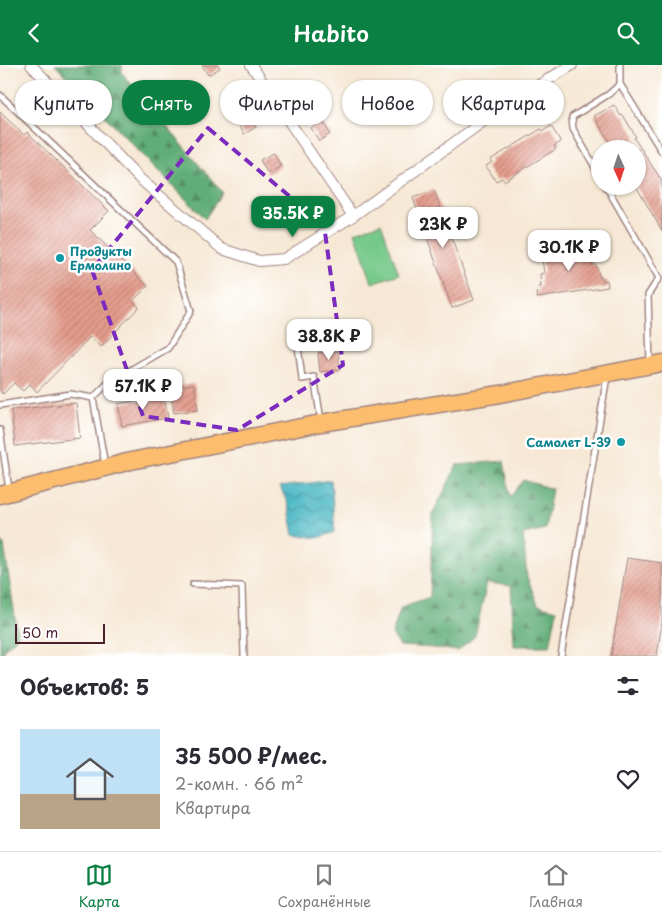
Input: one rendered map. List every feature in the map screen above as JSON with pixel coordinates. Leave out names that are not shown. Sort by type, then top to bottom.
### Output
[{"type":"highway","points":[[5,494],[131,461],[321,423],[500,394],[656,365]]},
{"type":"street","points":[[32,65],[140,179],[222,249],[259,261],[284,259],[352,216],[503,107],[572,65]]},
{"type":"street","points":[[251,65],[352,216]]},
{"type":"lane","points":[[620,65],[620,84],[662,152]]},
{"type":"lane","points":[[591,160],[573,129],[572,117],[609,94],[620,84]]},
{"type":"lane","points":[[0,95],[176,262],[191,311],[168,348],[108,383],[93,398]]},
{"type":"lane","points":[[611,195],[661,281],[648,295],[656,365]]},
{"type":"lane","points":[[320,326],[296,329],[302,379],[314,377],[321,423]]},
{"type":"lane","points":[[561,656],[608,373]]},
{"type":"lane","points":[[0,405],[71,393],[93,398]]},
{"type":"lane","points":[[93,398],[105,468]]},
{"type":"lane","points":[[0,431],[5,494]]},
{"type":"lane","points":[[193,584],[242,587],[244,656]]},
{"type":"highlighted area","points":[[208,128],[324,225],[343,365],[237,430],[143,416],[92,270]]},
{"type":"green space","points":[[55,65],[122,65],[122,73],[128,80],[122,80],[122,125],[166,125],[222,192],[205,219],[112,124],[112,80],[70,80]]},
{"type":"green space","points":[[381,223],[399,274],[372,283],[355,232]]},
{"type":"green space","points":[[504,461],[510,497],[524,480],[552,489],[545,529],[523,534],[527,577],[538,605],[557,610],[550,646],[514,646],[511,586],[487,583],[475,636],[458,651],[400,646],[392,634],[401,607],[430,597],[433,513],[457,465]]},
{"type":"green space","points":[[0,542],[4,545],[18,636],[3,650],[3,656],[0,656]]},
{"type":"water","points":[[331,480],[335,532],[318,538],[294,535],[288,504],[280,487]]},
{"type":"building","points":[[202,65],[218,65],[220,68],[208,75]]},
{"type":"building","points":[[614,105],[621,116],[623,115],[636,137],[634,138],[635,140],[609,140],[594,116]]},
{"type":"building","name":"Продукты Ермолино","points":[[0,112],[24,135],[27,132],[109,211],[90,230],[148,286],[133,301],[139,307],[101,347],[90,337],[37,392],[30,384],[23,391],[14,383],[3,394],[0,391]]},
{"type":"building","points":[[239,125],[255,125],[256,127],[244,134]]},
{"type":"building","points":[[315,125],[325,125],[330,134],[319,141],[311,128]]},
{"type":"building","points":[[551,126],[561,142],[554,146],[556,149],[504,181],[502,178],[496,181],[486,166],[492,162],[490,160],[541,129],[543,131]]},
{"type":"building","points":[[274,153],[281,166],[268,174],[260,160]]},
{"type":"building","points":[[646,156],[662,181],[660,182],[662,185],[662,231],[641,195],[646,195]]},
{"type":"building","points":[[434,190],[474,300],[452,308],[413,198]]},
{"type":"building","points":[[588,244],[592,265],[596,265],[600,278],[602,277],[603,281],[607,280],[608,287],[537,298],[536,292],[539,291],[538,287],[541,287],[540,274],[544,273],[541,252]]},
{"type":"building","points":[[338,351],[340,370],[320,372],[318,353]]},
{"type":"building","points":[[194,384],[198,410],[174,413],[170,387]]},
{"type":"building","points":[[164,396],[168,418],[122,426],[118,404]]},
{"type":"building","points":[[76,403],[80,438],[15,446],[11,410]]},
{"type":"building","points":[[627,558],[662,563],[662,622],[657,656],[611,656]]},
{"type":"place","name":"Продукты Ермолино","points":[[60,258]]},
{"type":"place","name":"Самолет L-39","points":[[621,442]]}]
